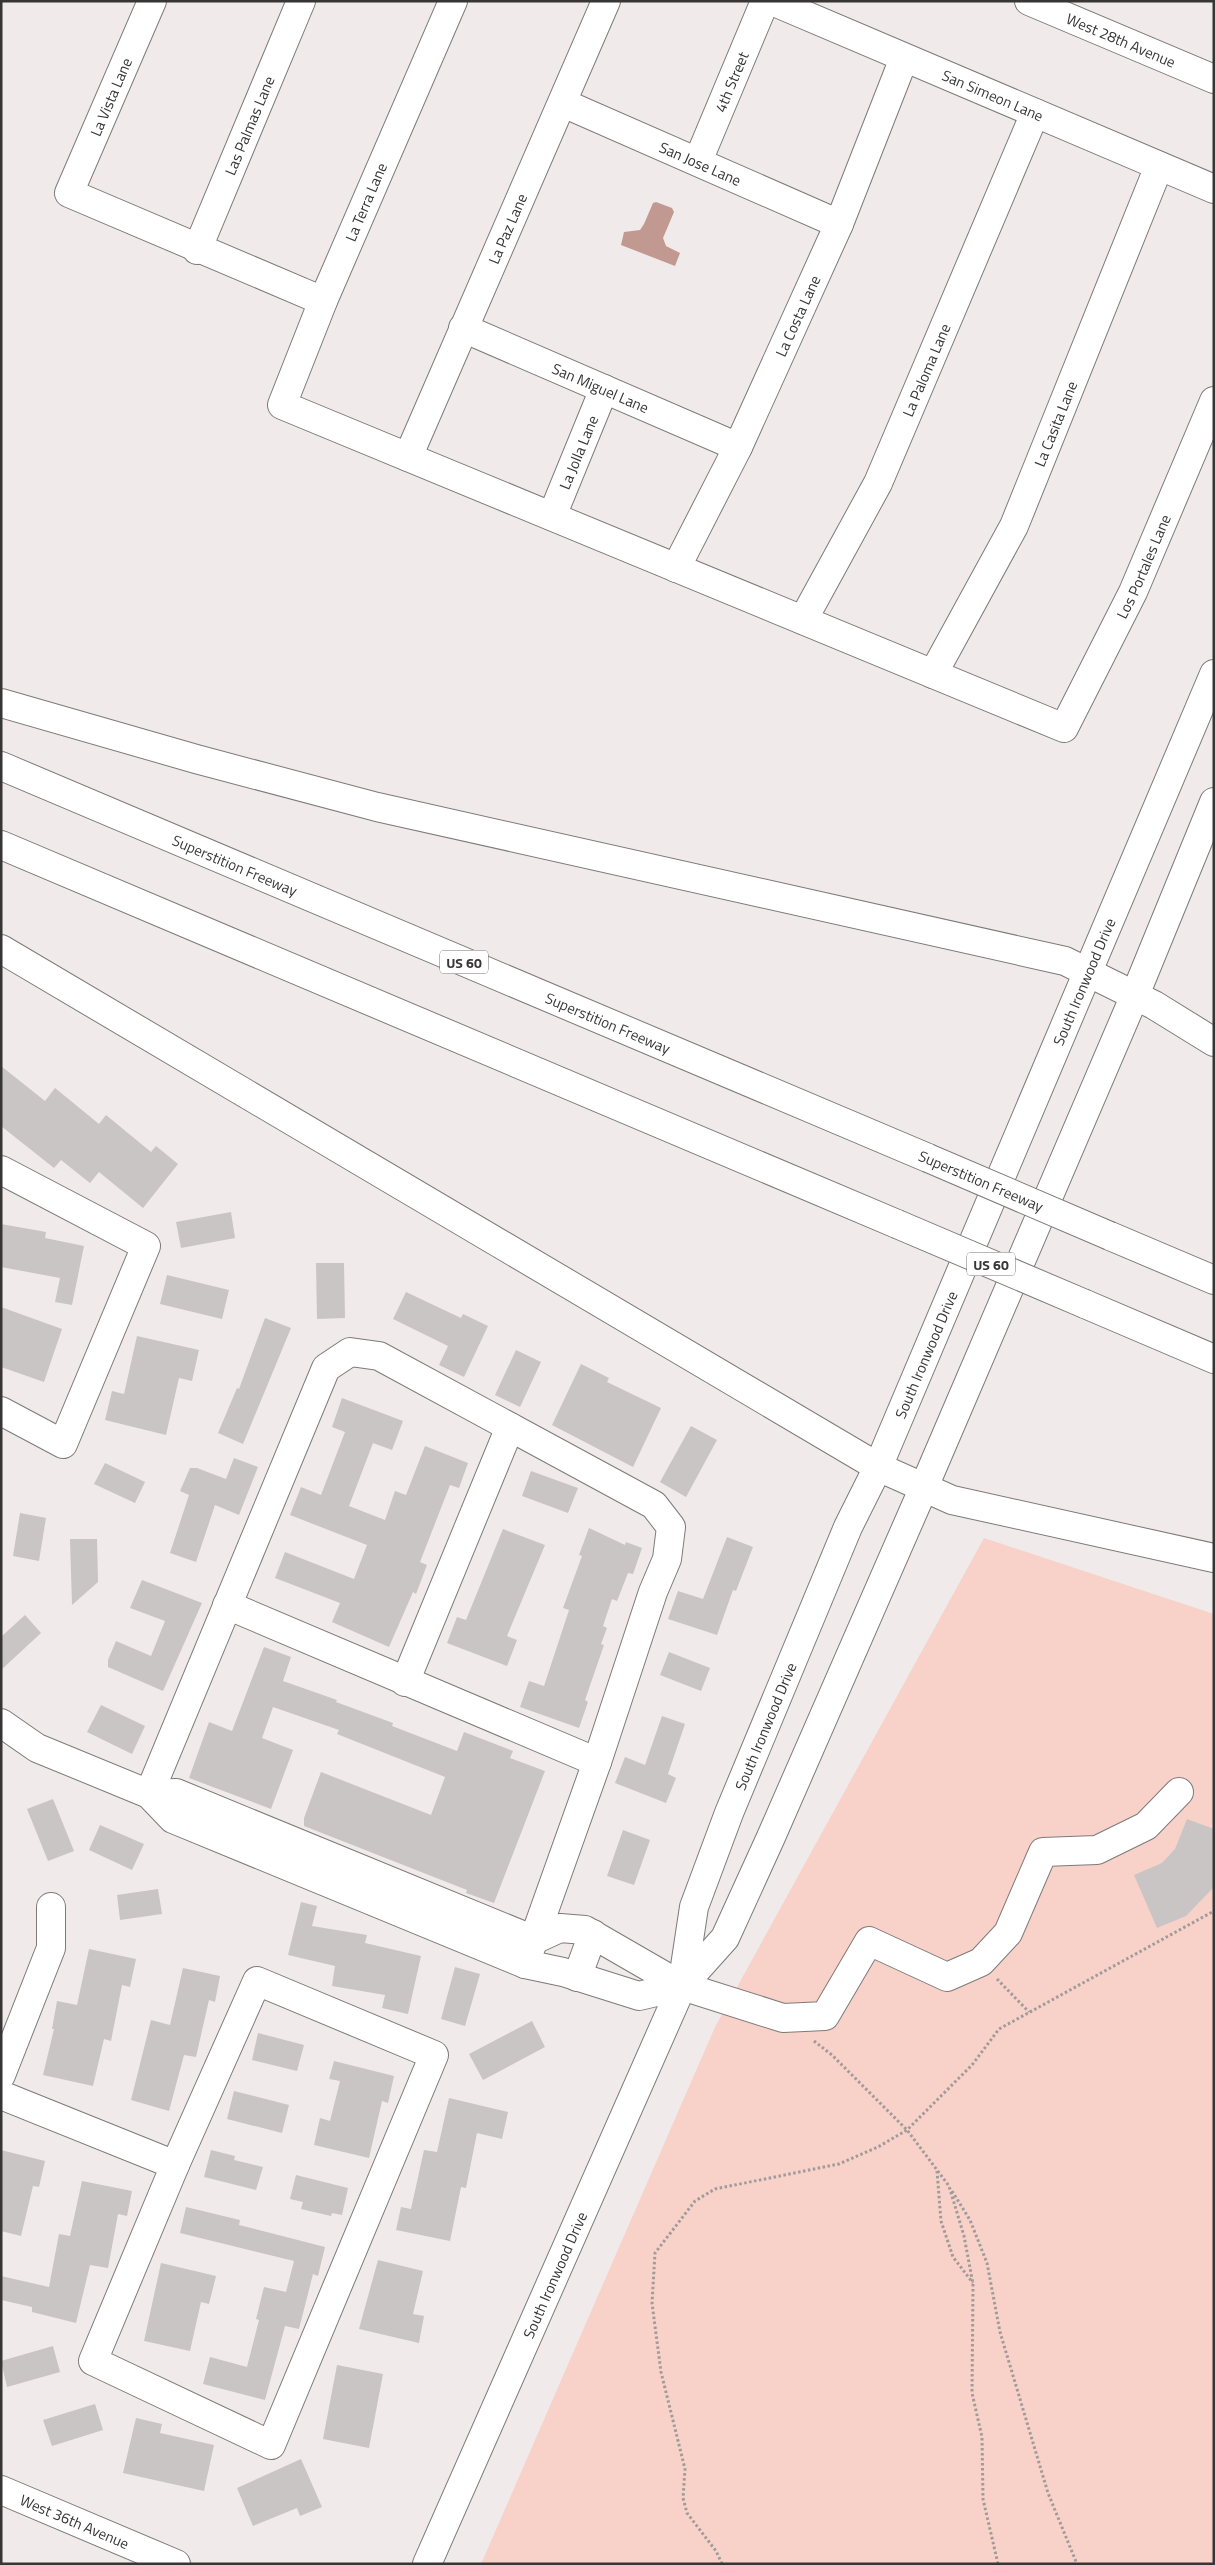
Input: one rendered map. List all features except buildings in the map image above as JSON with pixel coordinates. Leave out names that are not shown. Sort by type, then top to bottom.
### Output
[{"type":"main road","name":"La Vista Lane","points":[[152,1],[69,194],[197,250]]},
{"type":"main road","name":"Las Palmas Lane","points":[[197,250],[301,1]]},
{"type":"main road","name":"La Terra Lane","points":[[408,457],[282,405],[323,301],[453,1]]},
{"type":"main road","name":"La Paz Lane","points":[[408,457],[606,1]]},
{"type":"main road","name":"4th Street","points":[[698,162],[765,1]]},
{"type":"main road","name":"San Simeon Lane","points":[[772,1],[1214,189]]},
{"type":"main road","name":"West 28th Avenue","points":[[1029,1],[1214,79]]},
{"type":"main road","name":"La Costa Lane","points":[[676,568],[738,447],[839,224],[904,58]]},
{"type":"main road","name":"San Jose Lane","points":[[563,103],[839,224]]},
{"type":"main road","name":"La Paloma Lane","points":[[803,620],[878,483],[1035,113]]},
{"type":"main road","name":"La Casita Lane","points":[[933,674],[1014,526],[1159,166]]},
{"type":"main road","points":[[197,250],[323,301]]},
{"type":"main road","name":"San Miguel Lane","points":[[463,328],[738,447]]},
{"type":"main road","name":"La Jolla Lane","points":[[552,516],[604,389]]},
{"type":"main road","name":"Los Portales Lane","points":[[933,674],[1064,728],[1133,592],[1214,402]]},
{"type":"main road","points":[[408,457],[933,674]]},
{"type":"main road","name":"South Ironwood Drive","points":[[427,2564],[682,1986],[694,1908],[729,1813],[848,1527],[878,1467],[1086,971],[1214,674]]},
{"type":"main road","points":[[1,702],[196,759],[377,807],[1065,961],[1135,995],[1214,1042]]},
{"type":"main road","name":"Superstition Freeway","points":[[1,766],[1214,1280]]},
{"type":"main road","name":"South Ironwood Drive","points":[[682,1986],[725,1938],[924,1487],[1135,995],[1214,802]]},
{"type":"main road","name":"US 60","points":[[1,845],[1214,1358]]},
{"type":"main road","points":[[1,950],[878,1467],[952,1500],[1214,1558]]},
{"type":"main road","points":[[1,1170],[146,1246],[62,1444],[1,1411]]},
{"type":"main road","points":[[149,1794],[326,1368],[350,1352],[379,1356],[654,1505],[671,1527],[667,1559],[653,1592],[597,1762],[530,1952]]},
{"type":"main road","points":[[405,1682],[510,1428]]},
{"type":"main road","points":[[227,1605],[597,1762]]},
{"type":"main road","points":[[1,1723],[37,1748],[149,1794],[176,1793],[530,1952],[578,1977],[638,1996],[682,1986]]},
{"type":"main road","points":[[530,1952],[545,1933],[560,1928],[585,1930],[682,1986],[783,2018],[825,2016],[869,1941],[947,1977],[982,1962],[1008,1932],[1043,1852],[1097,1850],[1146,1826],[1179,1792]]},
{"type":"main road","points":[[1,2075],[51,1948],[51,1907]]},
{"type":"main road","points":[[578,1977],[593,1934]]},
{"type":"main road","points":[[257,1981],[434,2055],[271,2445],[93,2361],[175,2165],[257,1981]]},
{"type":"main road","points":[[1,2096],[175,2165]]},
{"type":"main road","name":"West 36th Avenue","points":[[1,2490],[176,2564]]},
{"type":"path","points":[[722,2564],[716,2551],[687,2513],[683,2498],[685,2469],[660,2372],[653,2313],[655,2253],[695,2201],[715,2189],[839,2164],[878,2147],[907,2130],[972,2065],[999,2029],[1214,1911]]},
{"type":"path","points":[[982,1962],[1029,2012]]},
{"type":"path","points":[[783,2018],[832,2055],[907,2130],[949,2186],[970,2220],[987,2263],[1000,2332],[1048,2493],[1077,2564]]},
{"type":"path","points":[[936,2170],[940,2221],[953,2257],[973,2284]]},
{"type":"path","points":[[949,2186],[964,2236],[973,2284],[972,2393],[982,2437],[983,2499],[998,2564]]},
{"type":"shaded area","points":[[656,202],[672,208],[674,212],[663,238],[666,246],[680,253],[675,266],[621,245],[624,232],[640,230],[653,203]]},
{"type":"shaded area","points":[[984,1538],[1214,1614],[1214,2564],[481,2564],[715,2027]]}]
